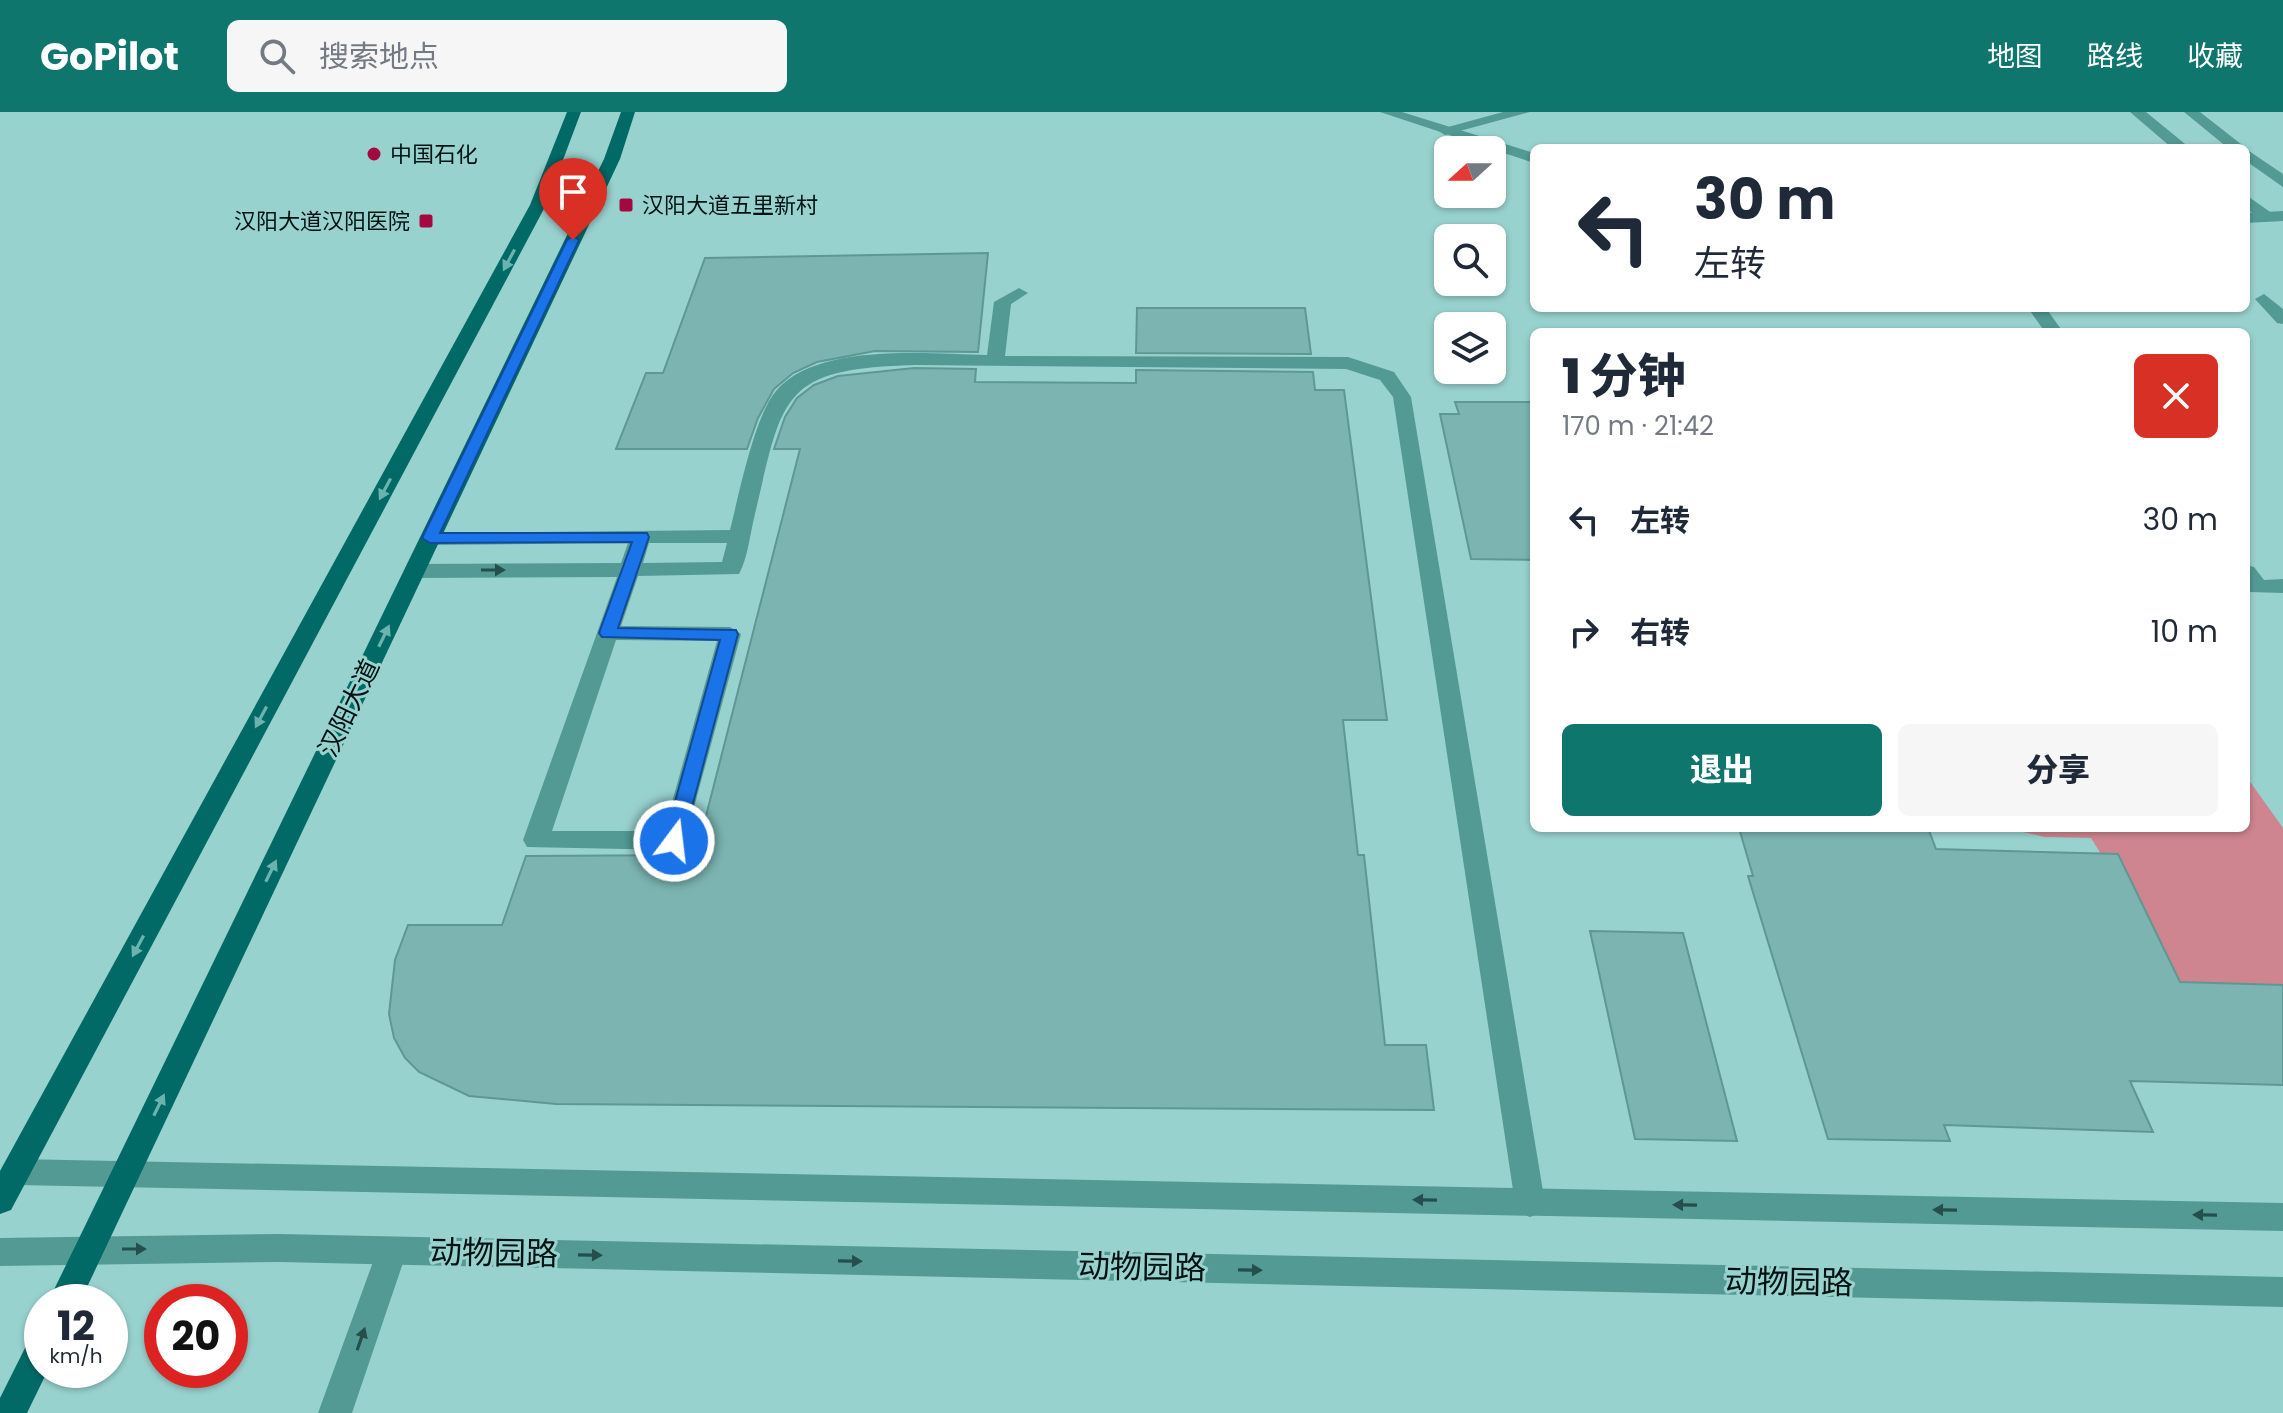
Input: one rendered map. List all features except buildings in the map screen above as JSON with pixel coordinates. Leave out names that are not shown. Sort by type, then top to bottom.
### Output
[{"type":"main road","points":[[0,1200],[538,205],[574,112]]},
{"type":"main road","name":"汉阳大道","points":[[72,1284],[612,159],[628,112]]},
{"type":"main road","points":[[10,1413],[24,1384]]},
{"type":"street","points":[[1387,112],[1530,157]]},
{"type":"street","points":[[1445,130],[1523,112]]},
{"type":"street","points":[[2137,112],[2177,144]]},
{"type":"street","points":[[2191,112],[2233,144]]},
{"type":"street","points":[[2250,157],[2283,182]]},
{"type":"street","points":[[2250,202],[2275,216]]},
{"type":"street","points":[[2250,218],[2275,216]]},
{"type":"street","points":[[995,361],[1003,302],[1019,293]]},
{"type":"street","points":[[2264,299],[2283,319]]},
{"type":"street","points":[[415,571],[731,569],[776,408],[792,385],[827,369],[854,363],[1326,361],[1375,369],[1395,386],[1406,413],[1530,1203]]},
{"type":"street","points":[[430,538],[739,536]]},
{"type":"street","points":[[608,633],[730,634],[674,841],[536,840],[641,537]]},
{"type":"street","points":[[2250,577],[2258,587],[2283,586]]},
{"type":"street","points":[[16,1172],[2283,1217]]},
{"type":"street","name":"动物园路","points":[[0,1252],[89,1249],[392,1251],[2283,1292]]},
{"type":"street","points":[[335,1413],[392,1251]]},
{"type":"shaded area","points":[[2250,782],[2283,828],[2283,985],[2180,982],[2091,838],[2045,837],[2023,832],[2250,832]]},
{"type":"place","name":"中国石化","points":[[374,154]]},
{"type":"place","name":"汉阳大道五里新村","points":[[626,205]]},
{"type":"place","name":"汉阳大道汉阳医院","points":[[426,221]]},
{"type":"route","points":[[573,240],[430,538],[641,537],[608,633],[730,634],[674,841]]}]
